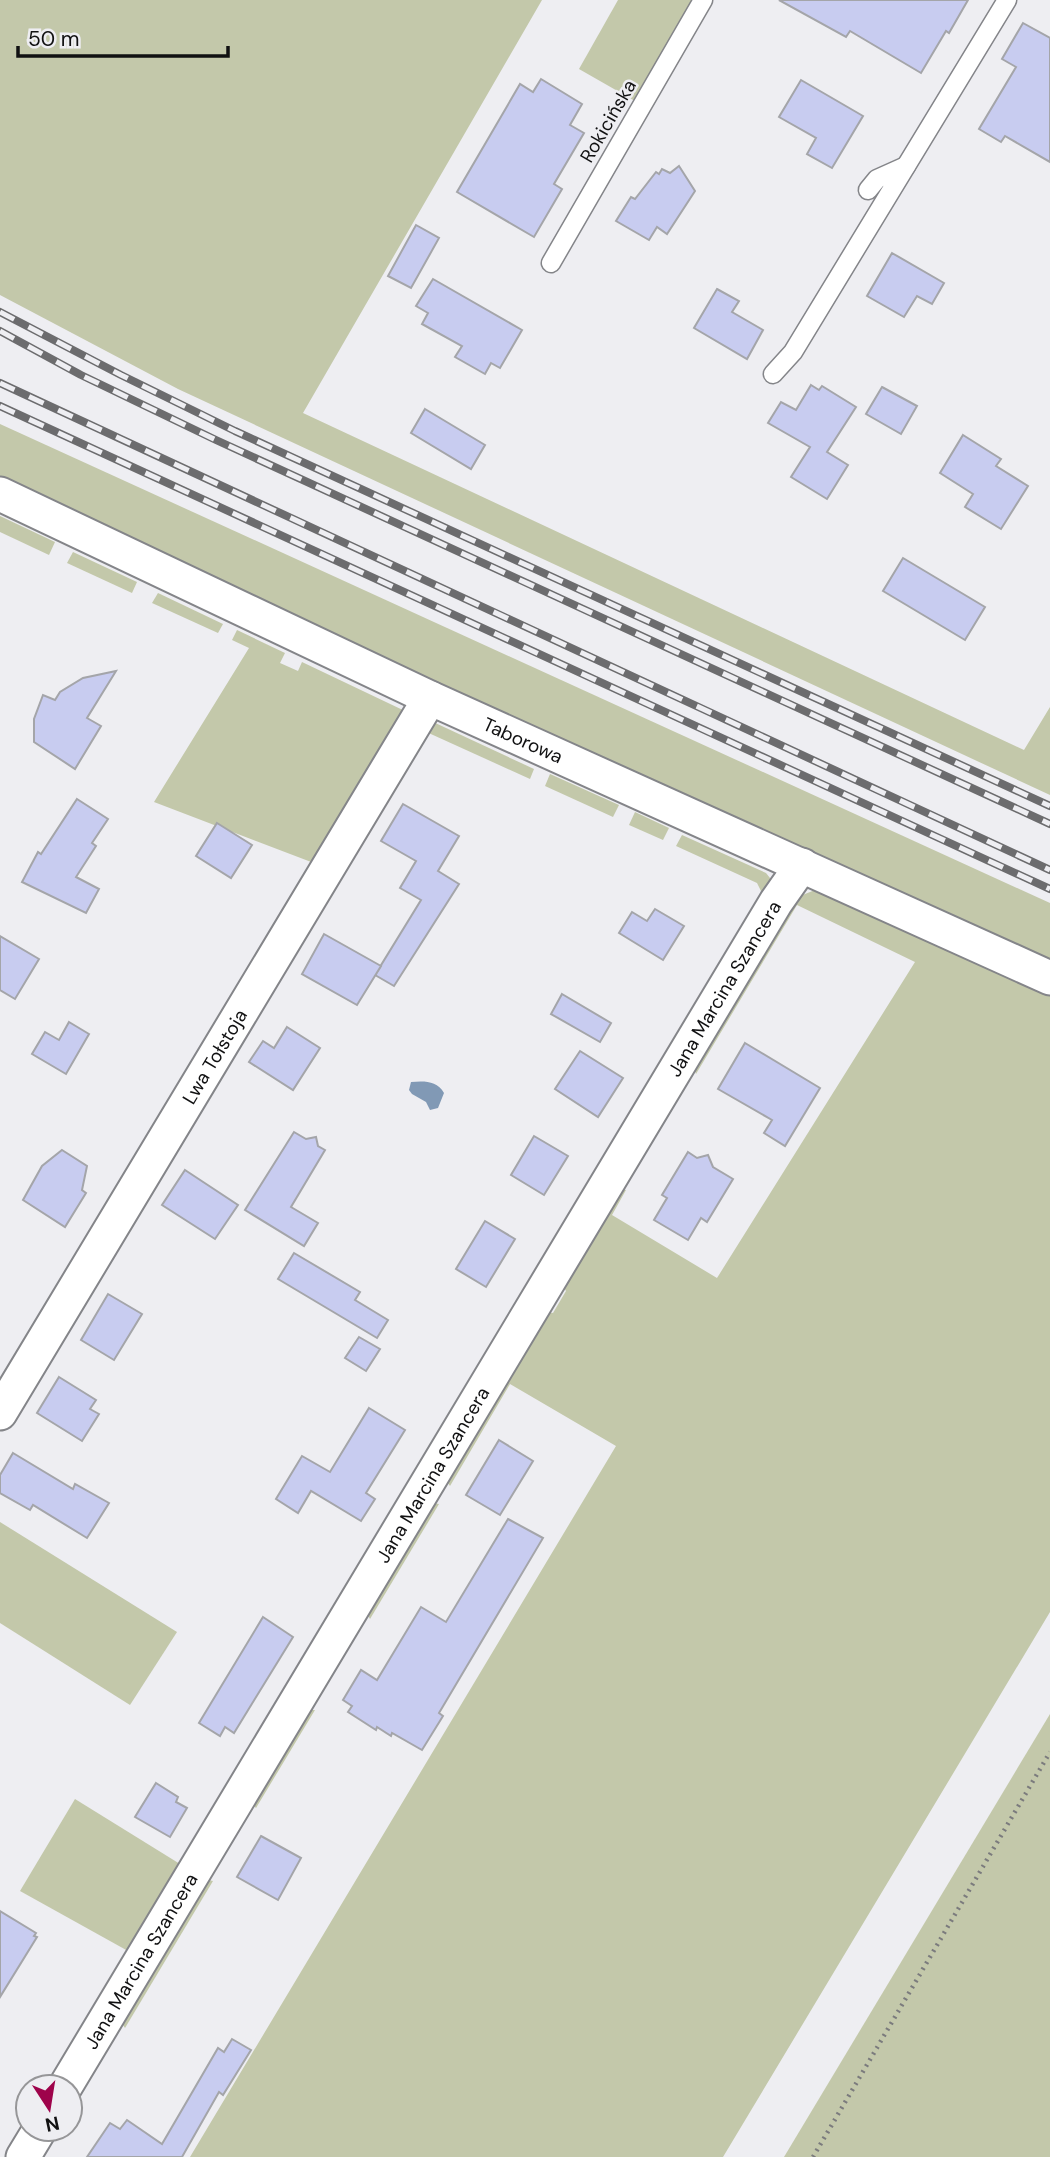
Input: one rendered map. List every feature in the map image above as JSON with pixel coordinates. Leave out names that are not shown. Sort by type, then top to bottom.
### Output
[{"type":"street","name":"Taborowa","points":[[0,494],[430,698],[1050,978]]},
{"type":"street","name":"Lwa Tołstoja","points":[[0,1413],[430,698]]},
{"type":"street","name":"Jana Marcina Szancera","points":[[73,2073],[642,1123],[776,902],[802,865]]},
{"type":"lane","name":"Rokicińska","points":[[551,263],[703,0]]},
{"type":"lane","points":[[773,374],[793,352],[1007,0]]},
{"type":"lane","points":[[868,190],[877,179],[906,166]]},
{"type":"path","points":[[813,2157],[1050,1752]]},
{"type":"green space","points":[[0,0],[542,0],[303,413],[1024,750],[1050,707],[1050,795],[178,389],[0,295]]},
{"type":"green space","points":[[618,0],[693,0],[635,101],[579,69]]},
{"type":"green space","points":[[0,424],[1050,903],[1050,969],[0,482]]},
{"type":"green space","points":[[0,516],[55,542],[49,555],[0,532]]},
{"type":"green space","points":[[73,552],[137,582],[132,593],[67,563]]},
{"type":"green space","points":[[158,593],[223,624],[218,633],[152,603]]},
{"type":"green space","points":[[237,630],[285,653],[280,663],[298,671],[302,662],[407,712],[319,865],[154,802],[249,648],[232,640]]},
{"type":"green space","points":[[431,721],[534,769],[530,779],[422,730]]},
{"type":"green space","points":[[550,774],[619,805],[613,817],[545,786]]},
{"type":"green space","points":[[635,812],[669,828],[663,840],[629,825]]},
{"type":"green space","points":[[682,835],[766,873],[772,885],[628,1131],[619,1129],[763,895],[757,883],[676,846]]},
{"type":"green space","points":[[820,888],[1050,988],[1050,1612],[723,2157],[190,2157],[616,1446],[510,1384],[450,1486],[443,1476],[542,1311],[553,1313],[566,1291],[560,1281],[617,1188],[626,1190],[612,1215],[717,1278],[915,962],[797,905],[696,1074],[692,1062],[779,918],[800,896]]},
{"type":"green space","points":[[428,1502],[439,1504],[370,1619],[364,1608]]},
{"type":"green space","points":[[0,1522],[177,1632],[130,1705],[0,1623]]},
{"type":"green space","points":[[305,1710],[315,1710],[256,1808],[249,1801]]},
{"type":"green space","points":[[1050,1714],[1050,2157],[784,2157]]},
{"type":"green space","points":[[75,1799],[180,1864],[128,1951],[20,1891]]},
{"type":"green space","points":[[203,1879],[213,1881],[125,2028],[119,2019]]},
{"type":"water","points":[[411,1082],[429,1082],[438,1086],[444,1093],[438,1108],[430,1110],[426,1102],[412,1094],[409,1090]]},
{"type":"building","points":[[779,0],[968,0],[921,73],[850,31],[846,37]]},
{"type":"building","points":[[1023,23],[1050,38],[1050,162],[1005,136],[1001,142],[979,129],[1016,67],[1002,59]]},
{"type":"building","points":[[541,79],[582,104],[570,125],[584,133],[554,184],[562,189],[534,237],[457,192],[520,84],[533,92]]},
{"type":"building","points":[[801,80],[863,116],[832,168],[807,154],[816,138],[779,117]]},
{"type":"building","points":[[679,166],[695,191],[667,234],[657,227],[649,240],[616,221],[631,197],[635,199],[656,172],[659,174],[662,169],[670,173]]},
{"type":"building","points":[[416,225],[439,238],[411,288],[388,276]]},
{"type":"building","points":[[892,253],[944,283],[932,304],[917,296],[904,317],[867,296]]},
{"type":"building","points":[[433,279],[522,330],[500,368],[491,363],[485,374],[455,357],[462,346],[422,324],[428,313],[416,306]]},
{"type":"building","points":[[717,289],[739,301],[732,312],[763,330],[747,359],[694,328]]},
{"type":"building","points":[[811,385],[819,390],[822,386],[856,407],[827,452],[848,465],[827,499],[791,477],[810,447],[768,423],[781,402],[796,410]]},
{"type":"building","points":[[882,387],[917,406],[901,434],[866,414]]},
{"type":"building","points":[[425,409],[485,445],[471,469],[411,433]]},
{"type":"building","points":[[963,435],[1001,459],[996,466],[1028,486],[1001,529],[965,507],[973,494],[940,473]]},
{"type":"building","points":[[903,558],[985,607],[965,640],[883,591]]},
{"type":"building","points":[[116,671],[87,718],[101,726],[75,769],[34,742],[34,719],[43,695],[55,700],[60,692],[83,678]]},
{"type":"building","points":[[77,799],[108,819],[92,843],[96,846],[76,877],[99,889],[86,913],[22,882],[38,852],[41,854]]},
{"type":"building","points":[[403,804],[459,836],[438,871],[459,884],[394,986],[375,975],[421,900],[400,888],[416,861],[381,841]]},
{"type":"building","points":[[217,823],[252,845],[231,878],[196,856]]},
{"type":"building","points":[[655,909],[684,926],[663,960],[619,933],[632,912],[647,921]]},
{"type":"building","points":[[324,934],[381,966],[357,1005],[302,974]]},
{"type":"building","points":[[0,936],[39,959],[15,999],[0,990]]},
{"type":"building","points":[[562,994],[611,1023],[600,1042],[551,1014]]},
{"type":"building","points":[[69,1022],[89,1034],[66,1074],[32,1054],[45,1032],[59,1040]]},
{"type":"building","points":[[287,1027],[320,1048],[293,1090],[249,1062],[263,1041],[274,1048]]},
{"type":"building","points":[[745,1043],[820,1088],[785,1146],[764,1133],[772,1120],[718,1089]]},
{"type":"building","points":[[580,1051],[623,1078],[598,1117],[555,1089]]},
{"type":"building","points":[[294,1132],[306,1139],[316,1137],[318,1146],[325,1150],[291,1207],[318,1223],[304,1246],[245,1210]]},
{"type":"building","points":[[534,1136],[568,1156],[544,1195],[511,1175]]},
{"type":"building","points":[[62,1150],[87,1166],[82,1190],[86,1193],[65,1227],[23,1200],[42,1166]]},
{"type":"building","points":[[688,1152],[697,1158],[708,1155],[713,1167],[733,1179],[707,1222],[701,1218],[688,1240],[654,1220],[667,1198],[662,1195]]},
{"type":"building","points":[[185,1170],[238,1205],[215,1239],[162,1205]]},
{"type":"building","points":[[485,1221],[515,1239],[486,1287],[456,1269]]},
{"type":"building","points":[[294,1253],[360,1292],[355,1300],[388,1320],[377,1338],[278,1279]]},
{"type":"building","points":[[108,1294],[142,1314],[114,1360],[81,1340]]},
{"type":"building","points":[[359,1337],[380,1349],[366,1371],[345,1358]]},
{"type":"building","points":[[59,1377],[96,1400],[90,1409],[99,1414],[82,1441],[37,1413]]},
{"type":"building","points":[[369,1408],[405,1430],[366,1493],[375,1499],[361,1521],[311,1491],[298,1513],[276,1499],[302,1456],[330,1472]]},
{"type":"building","points":[[499,1440],[533,1461],[500,1515],[466,1495]]},
{"type":"building","points":[[13,1453],[73,1489],[75,1484],[109,1503],[87,1538],[33,1505],[30,1510],[0,1493],[0,1475]]},
{"type":"building","points":[[508,1519],[543,1538],[439,1713],[443,1716],[422,1750],[392,1733],[391,1736],[377,1727],[376,1730],[348,1712],[352,1706],[343,1700],[361,1670],[377,1680],[421,1607],[446,1622]]},
{"type":"building","points":[[263,1617],[293,1637],[234,1733],[225,1727],[220,1736],[199,1723]]},
{"type":"building","points":[[156,1783],[178,1797],[176,1802],[187,1808],[170,1837],[135,1817]]},
{"type":"building","points":[[261,1836],[301,1858],[278,1900],[237,1877]]},
{"type":"building","points":[[0,1911],[36,1933],[34,1936],[37,1937],[0,1997]]},
{"type":"building","points":[[232,2039],[251,2050],[223,2095],[219,2092],[182,2157],[87,2157],[110,2123],[120,2129],[127,2120],[162,2144],[218,2048],[224,2052]]},
{"type":"railway","points":[[0,312],[235,431],[1050,806]]},
{"type":"railway","points":[[0,331],[81,375],[216,440],[1050,824]]},
{"type":"railway","points":[[0,383],[1050,870]]},
{"type":"railway","points":[[0,406],[1050,889]]}]
